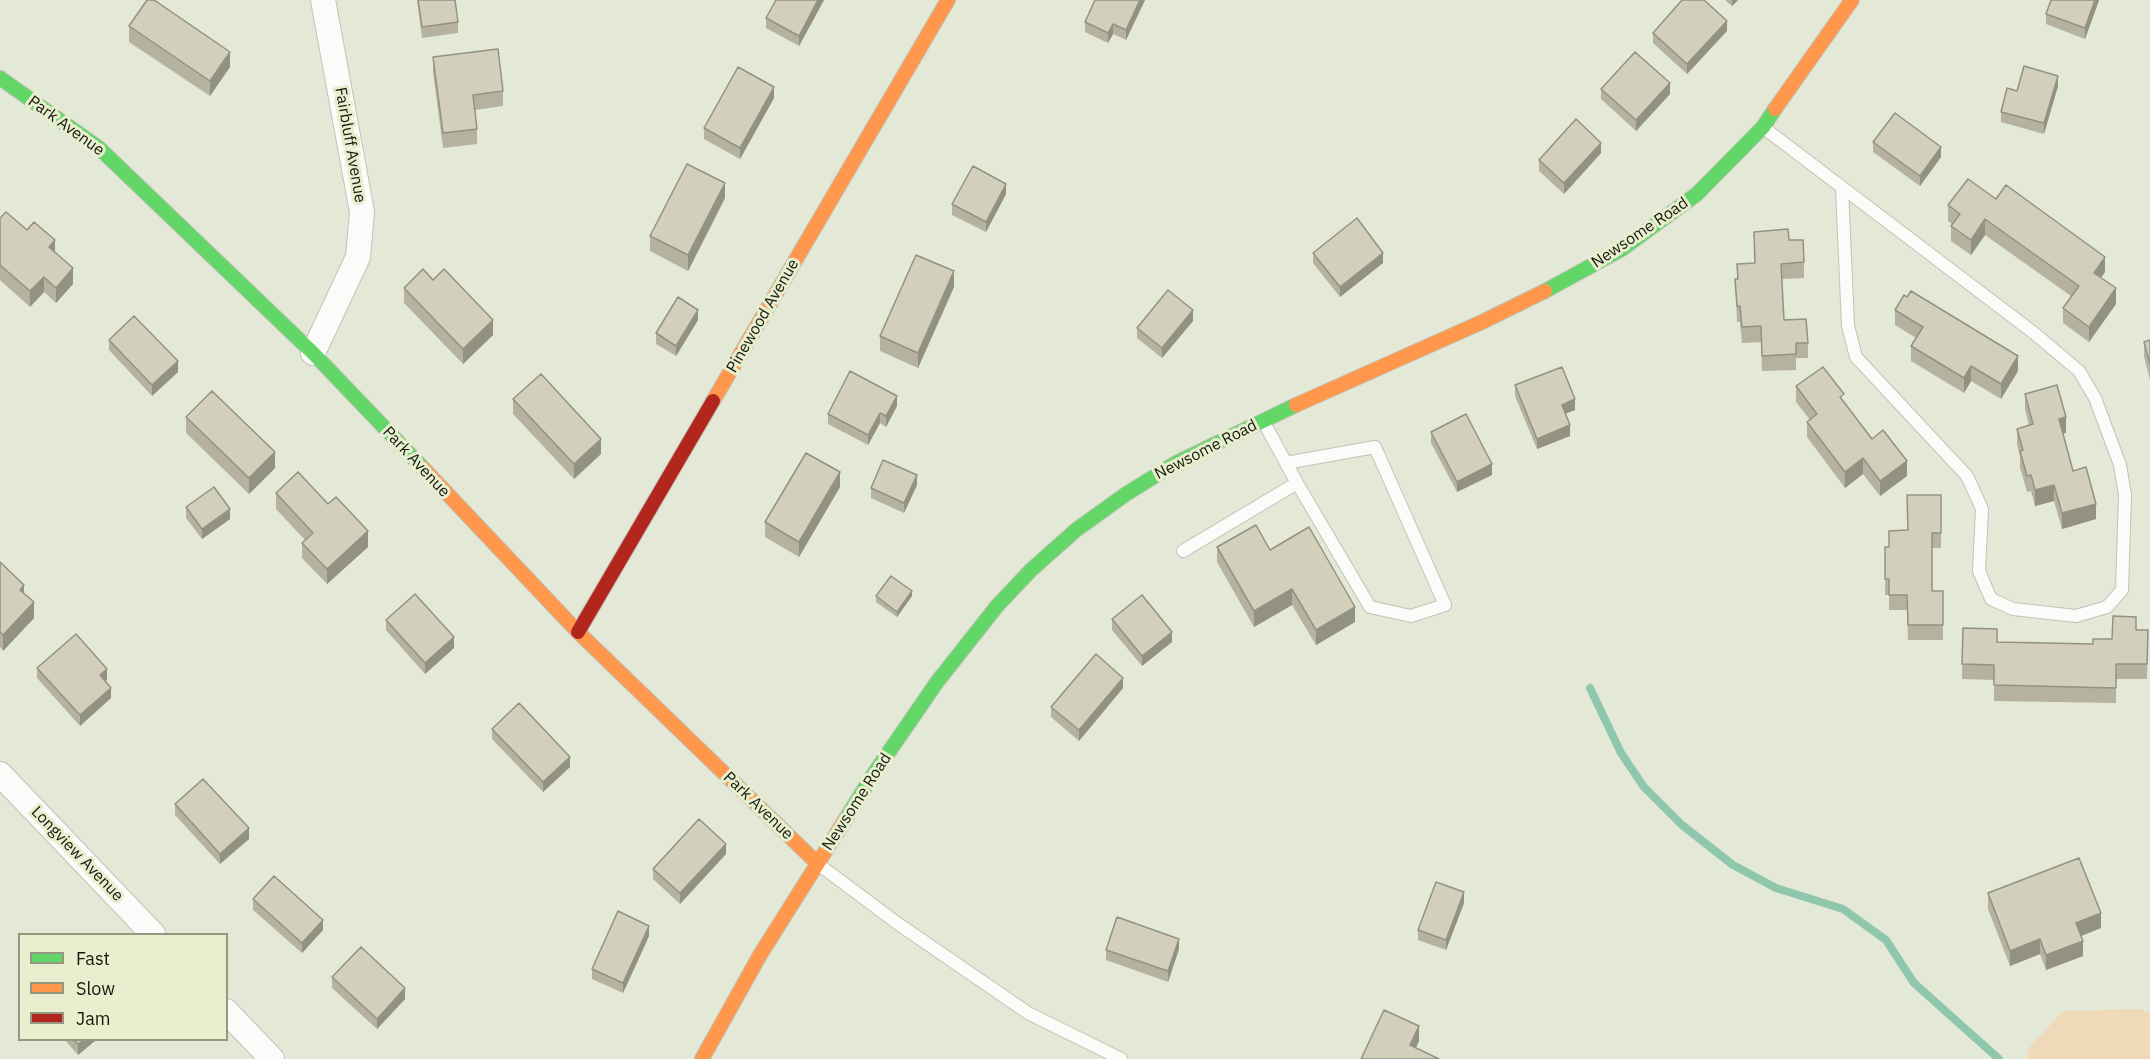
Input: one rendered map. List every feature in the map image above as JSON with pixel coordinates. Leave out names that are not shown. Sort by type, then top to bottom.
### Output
[{"type":"street","name":"Fairbluff Avenue","points":[[313,353],[358,256],[362,212],[323,0]]},
{"type":"street","name":"Pinewood Avenue","points":[[578,632],[948,0]]},
{"type":"street","name":"Newsome Road","points":[[702,1059],[760,955],[873,775],[937,682],[997,606],[1031,570],[1076,530],[1125,494],[1176,463],[1263,420],[1482,322],[1622,249],[1697,194],[1763,127],[1852,0]]},
{"type":"street","name":"Park Avenue","points":[[0,78],[99,148],[313,353],[578,632],[817,863]]},
{"type":"street","name":"Longview Avenue","points":[[0,774],[152,933]]},
{"type":"street","points":[[228,1013],[272,1059]]},
{"type":"lane","points":[[1763,127],[2034,333],[2079,371],[2099,407],[2120,465],[2125,495],[2121,590],[2107,607],[2076,616],[2013,609],[1991,599],[1979,572],[1982,509],[1967,476],[1856,357],[1848,326],[1842,188]]},
{"type":"lane","points":[[1263,420],[1286,463],[1297,483],[1370,607],[1411,616],[1445,605],[1375,447],[1286,463]]},
{"type":"lane","points":[[1183,550],[1297,483]]},
{"type":"lane","points":[[817,863],[897,923],[1028,1013],[1121,1059]]},
{"type":"shaded area","points":[[2139,1009],[2150,1012],[2150,1059],[2027,1059],[2028,1049],[2063,1011]]},
{"type":"building","points":[[147,0],[154,0],[230,52],[210,81],[129,26]]},
{"type":"building","points":[[418,0],[455,0],[458,22],[422,27]]},
{"type":"building","points":[[776,0],[818,0],[799,36],[766,18]]},
{"type":"building","points":[[1095,0],[1140,0],[1126,30],[1113,24],[1108,33],[1085,22]]},
{"type":"building","points":[[1682,0],[1704,0],[1727,21],[1687,64],[1653,33]]},
{"type":"building","points":[[2051,0],[2095,0],[2085,28],[2046,14]]},
{"type":"building","points":[[498,49],[503,91],[473,95],[477,129],[443,133],[433,57]]},
{"type":"building","points":[[1635,52],[1670,83],[1636,120],[1601,89]]},
{"type":"building","points":[[2024,66],[2058,76],[2044,123],[2001,112],[2007,88],[2017,91]]},
{"type":"building","points":[[738,67],[774,87],[740,148],[704,128]]},
{"type":"building","points":[[1895,113],[1941,147],[1920,176],[1873,142]]},
{"type":"building","points":[[1576,119],[1601,143],[1564,183],[1539,160]]},
{"type":"building","points":[[687,164],[725,183],[688,255],[650,236]]},
{"type":"building","points":[[973,166],[1006,184],[986,222],[952,204]]},
{"type":"building","points":[[1968,179],[1996,199],[2006,185],[2105,257],[2094,273],[2116,288],[2089,327],[2063,308],[2079,286],[1985,219],[1971,240],[1951,226],[1960,214],[1948,205]]},
{"type":"building","points":[[6,212],[27,230],[34,222],[55,240],[49,247],[73,268],[56,288],[44,277],[30,291],[0,265],[0,218]]},
{"type":"building","points":[[1357,218],[1383,253],[1340,287],[1313,253]]},
{"type":"building","points":[[1788,229],[1789,240],[1803,240],[1804,262],[1781,264],[1784,320],[1806,319],[1808,343],[1796,343],[1796,354],[1762,356],[1761,326],[1742,327],[1740,306],[1737,306],[1735,279],[1738,279],[1737,264],[1755,263],[1754,232]]},
{"type":"building","points":[[916,255],[954,271],[918,353],[880,336]]},
{"type":"building","points":[[423,269],[433,280],[444,269],[493,320],[463,349],[404,288]]},
{"type":"building","points":[[1168,290],[1193,310],[1162,348],[1137,328]]},
{"type":"building","points":[[1911,291],[2018,356],[2001,384],[1971,366],[1964,378],[1911,346],[1923,327],[1895,310],[1904,295],[1907,297]]},
{"type":"building","points":[[678,297],[698,310],[676,346],[656,333]]},
{"type":"building","points":[[134,316],[178,361],[152,385],[109,340]]},
{"type":"building","points":[[2150,340],[2150,364],[2144,342]]},
{"type":"building","points":[[1562,367],[1575,399],[1562,405],[1570,425],[1537,439],[1515,385]]},
{"type":"building","points":[[1823,367],[1844,394],[1840,397],[1872,439],[1883,430],[1907,461],[1880,481],[1863,458],[1845,472],[1807,422],[1817,414],[1796,386]]},
{"type":"building","points":[[850,371],[897,396],[886,416],[880,413],[868,435],[828,414]]},
{"type":"building","points":[[541,374],[601,439],[574,464],[513,399]]},
{"type":"building","points":[[2057,385],[2066,417],[2059,419],[2073,471],[2086,467],[2096,504],[2062,513],[2054,485],[2035,490],[2031,475],[2027,476],[2017,429],[2033,424],[2025,394]]},
{"type":"building","points":[[212,391],[275,452],[249,478],[186,417]]},
{"type":"building","points":[[1466,414],[1492,464],[1457,482],[1431,432]]},
{"type":"building","points":[[806,453],[840,472],[799,542],[765,522]]},
{"type":"building","points":[[883,460],[917,475],[904,503],[871,488]]},
{"type":"building","points":[[298,472],[328,504],[336,497],[368,531],[327,569],[302,543],[313,533],[276,493]]},
{"type":"building","points":[[214,487],[230,509],[202,529],[186,507]]},
{"type":"building","points":[[1907,495],[1941,495],[1941,533],[1932,533],[1932,591],[1943,591],[1943,625],[1908,625],[1907,595],[1889,595],[1889,579],[1885,579],[1885,547],[1889,547],[1889,531],[1908,530]]},
{"type":"building","points":[[1256,525],[1270,550],[1309,527],[1355,607],[1316,630],[1292,589],[1254,611],[1217,547]]},
{"type":"building","points":[[0,562],[24,585],[20,590],[34,602],[3,635],[0,632]]},
{"type":"building","points":[[891,576],[912,591],[897,612],[876,596]]},
{"type":"building","points":[[415,594],[454,637],[425,663],[386,620]]},
{"type":"building","points":[[1142,595],[1172,632],[1142,656],[1112,619]]},
{"type":"building","points":[[2113,616],[2136,617],[2136,630],[2148,630],[2147,664],[2116,664],[2116,688],[1994,685],[1994,665],[1962,664],[1963,628],[1997,629],[1997,642],[2093,644],[2093,639],[2112,639]]},
{"type":"building","points":[[76,634],[107,669],[100,675],[111,688],[80,715],[37,668]]},
{"type":"building","points":[[1096,654],[1123,678],[1079,730],[1051,707]]},
{"type":"building","points":[[519,703],[570,757],[543,782],[492,729]]},
{"type":"building","points":[[203,779],[249,828],[220,854],[175,804]]},
{"type":"building","points":[[699,819],[726,844],[680,893],[653,869]]},
{"type":"building","points":[[2079,858],[2101,913],[2076,923],[2083,941],[2046,955],[2040,939],[2010,951],[1988,893]]},
{"type":"building","points":[[274,876],[323,920],[302,943],[253,899]]},
{"type":"building","points":[[1436,882],[1464,892],[1446,940],[1418,930]]},
{"type":"building","points":[[618,911],[649,926],[623,983],[592,969]]},
{"type":"building","points":[[1117,917],[1179,939],[1168,971],[1106,950]]},
{"type":"building","points":[[361,947],[405,988],[377,1019],[332,977]]},
{"type":"building","points":[[1384,1010],[1419,1026],[1410,1045],[1439,1059],[1361,1059]]},
{"type":"waterway","points":[[1590,688],[1621,753],[1644,787],[1682,825],[1733,865],[1776,888],[1843,909],[1886,940],[1914,983],[1999,1059]]},
{"type":"traffic: fast","points":[[0,78],[99,148],[313,353],[423,468]]},
{"type":"traffic: fast","points":[[1545,291],[1622,249],[1697,194],[1763,127],[1775,109]]},
{"type":"traffic: fast","points":[[845,820],[937,682],[997,606],[1031,570],[1076,530],[1126,494],[1176,463],[1296,405]]},
{"type":"traffic: slow","points":[[713,401],[948,0]]},
{"type":"traffic: slow","points":[[1775,109],[1852,0]]},
{"type":"traffic: slow","points":[[1296,405],[1482,322],[1545,291]]},
{"type":"traffic: slow","points":[[423,468],[578,632],[817,863]]},
{"type":"traffic: slow","points":[[702,1059],[760,955],[845,820]]},
{"type":"traffic: jam","points":[[578,632],[713,401]]}]
